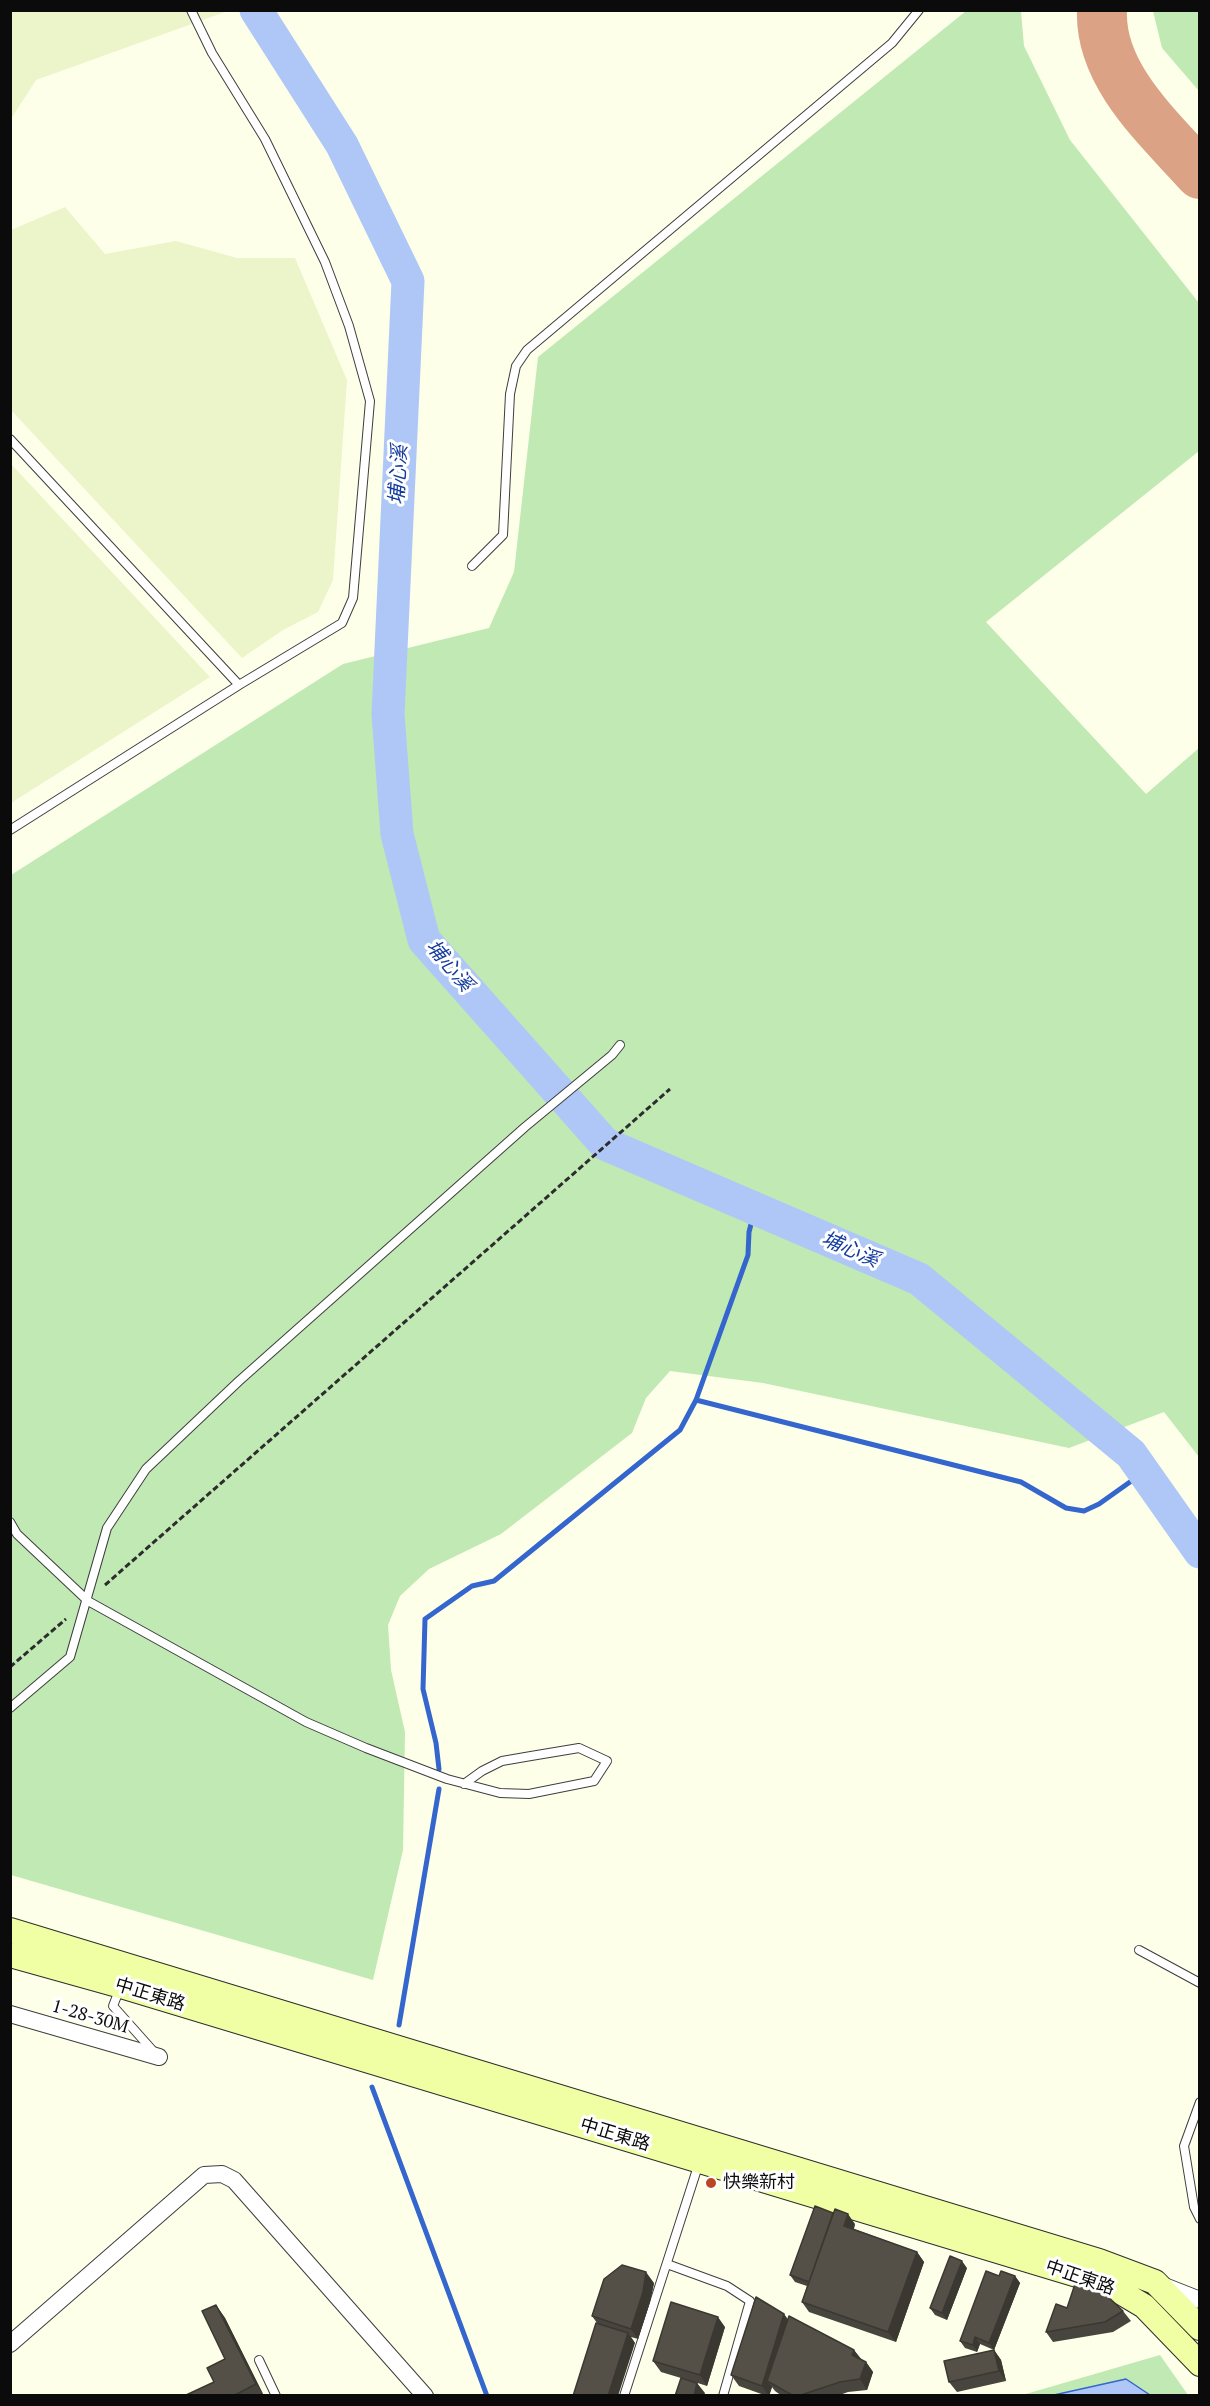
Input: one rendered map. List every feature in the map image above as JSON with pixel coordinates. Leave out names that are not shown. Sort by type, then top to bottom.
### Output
[{"type":"main road","name":"中正東路","points":[[10,1930],[124,1976],[702,2151],[1107,2284],[1144,2306],[1198,2361]]},
{"type":"main road","name":"中正東路","points":[[10,1955],[124,1976]]},
{"type":"main road","name":"中正東路","points":[[702,2151],[1099,2261],[1155,2282]]},
{"type":"main road","points":[[1155,2282],[1200,2328]]},
{"type":"street","name":"1-28-30M","points":[[10,2014],[159,2057]]},
{"type":"street","points":[[10,2344],[204,2175],[222,2174],[234,2180],[426,2396]]},
{"type":"street","points":[[1107,2284],[1155,2282],[1200,2300]]},
{"type":"lane","points":[[10,830],[342,622],[353,598],[370,401],[349,326],[325,261],[265,139],[212,53],[191,10]]},
{"type":"lane","points":[[472,566],[503,535],[510,394],[516,366],[527,350],[892,43],[919,10]]},
{"type":"lane","points":[[10,439],[239,685]]},
{"type":"lane","points":[[10,1708],[70,1657],[88,1601],[107,1528],[146,1469],[238,1381],[620,1045]]},
{"type":"lane","points":[[10,1522],[17,1534],[88,1601],[306,1722],[406,1765],[464,1784],[500,1793],[529,1794],[594,1781],[607,1761],[579,1748],[502,1761],[482,1770],[464,1784]]},
{"type":"lane","points":[[1139,1950],[1200,1983]]},
{"type":"lane","points":[[124,1976],[113,2006],[159,2057]]},
{"type":"lane","points":[[1200,2102],[1184,2146],[1194,2207],[1200,2219]]},
{"type":"lane","points":[[624,2396],[668,2264],[702,2151]]},
{"type":"lane","points":[[668,2264],[727,2286],[750,2301],[723,2396]]},
{"type":"lane","points":[[259,2360],[276,2396]]},
{"type":"path","points":[[10,1667],[670,1089]]},
{"type":"green space","points":[[11,11],[225,12],[36,80],[11,119]]},
{"type":"green space","points":[[966,11],[1021,11],[1024,46],[1070,140],[1199,303],[1199,451],[986,622],[1146,794],[1199,748],[1199,1457],[1164,1412],[1069,1448],[763,1383],[670,1371],[646,1398],[632,1433],[501,1534],[429,1569],[400,1596],[388,1625],[391,1670],[405,1732],[403,1850],[373,1980],[11,1875],[11,875],[343,664],[489,628],[514,572],[538,357]]},
{"type":"green space","points":[[1153,11],[1199,11],[1199,91],[1162,48]]},
{"type":"green space","points":[[65,207],[105,254],[176,241],[237,258],[295,258],[347,380],[333,580],[318,612],[283,630],[242,658],[11,410],[11,230]]},
{"type":"green space","points":[[11,464],[210,677],[11,803]]},
{"type":"green space","points":[[1160,2355],[1188,2395],[1019,2396]]},
{"type":"water","points":[[1126,2379],[1150,2395],[1054,2395]]},
{"type":"building","points":[[815,2206],[833,2213],[809,2282],[790,2275]]},
{"type":"building","points":[[835,2209],[848,2214],[844,2226],[917,2252],[888,2332],[802,2302]]},
{"type":"building","points":[[950,2256],[962,2261],[942,2313],[930,2308]]},
{"type":"building","points":[[622,2265],[646,2272],[643,2292],[631,2329],[592,2316],[604,2279]]},
{"type":"building","points":[[986,2271],[999,2276],[1001,2271],[1015,2276],[989,2343],[975,2337],[973,2345],[960,2341]]},
{"type":"building","points":[[1076,2281],[1102,2291],[1123,2311],[1105,2322],[1046,2332],[1056,2304],[1067,2308]]},
{"type":"building","points":[[756,2297],[784,2314],[762,2386],[731,2375]]},
{"type":"building","points":[[671,2302],[718,2317],[700,2375],[653,2361]]},
{"type":"building","points":[[216,2305],[256,2384],[233,2396],[184,2396],[214,2382],[207,2368],[225,2359],[202,2311]]},
{"type":"building","points":[[789,2316],[854,2350],[852,2355],[866,2362],[860,2379],[840,2382],[798,2396],[767,2381]]},
{"type":"building","points":[[596,2323],[628,2333],[608,2396],[573,2396]]},
{"type":"building","points":[[994,2350],[999,2371],[949,2382],[944,2361]]},
{"type":"building","points":[[681,2378],[697,2383],[694,2396],[675,2396]]},
{"type":"waterway","name":"埔心溪","points":[[256,10],[342,145],[408,281],[388,714],[397,834],[424,940],[605,1144],[919,1279],[1131,1454],[1200,1552]]},
{"type":"waterway","points":[[439,1769],[436,1743],[423,1689],[425,1619],[472,1586],[494,1581],[680,1430],[696,1400],[748,1255],[749,1232],[755,1209]]},
{"type":"waterway","points":[[696,1400],[1021,1482],[1066,1508],[1084,1511],[1099,1504],[1144,1472]]},
{"type":"waterway","points":[[399,2025],[439,1789]]},
{"type":"waterway","points":[[372,2087],[487,2396]]},
{"type":"taxiway","points":[[1102,10],[1104,34],[1110,57],[1121,79],[1151,120],[1200,174]]},
{"type":"place","name":"快樂新村","points":[[711,2183]]}]
